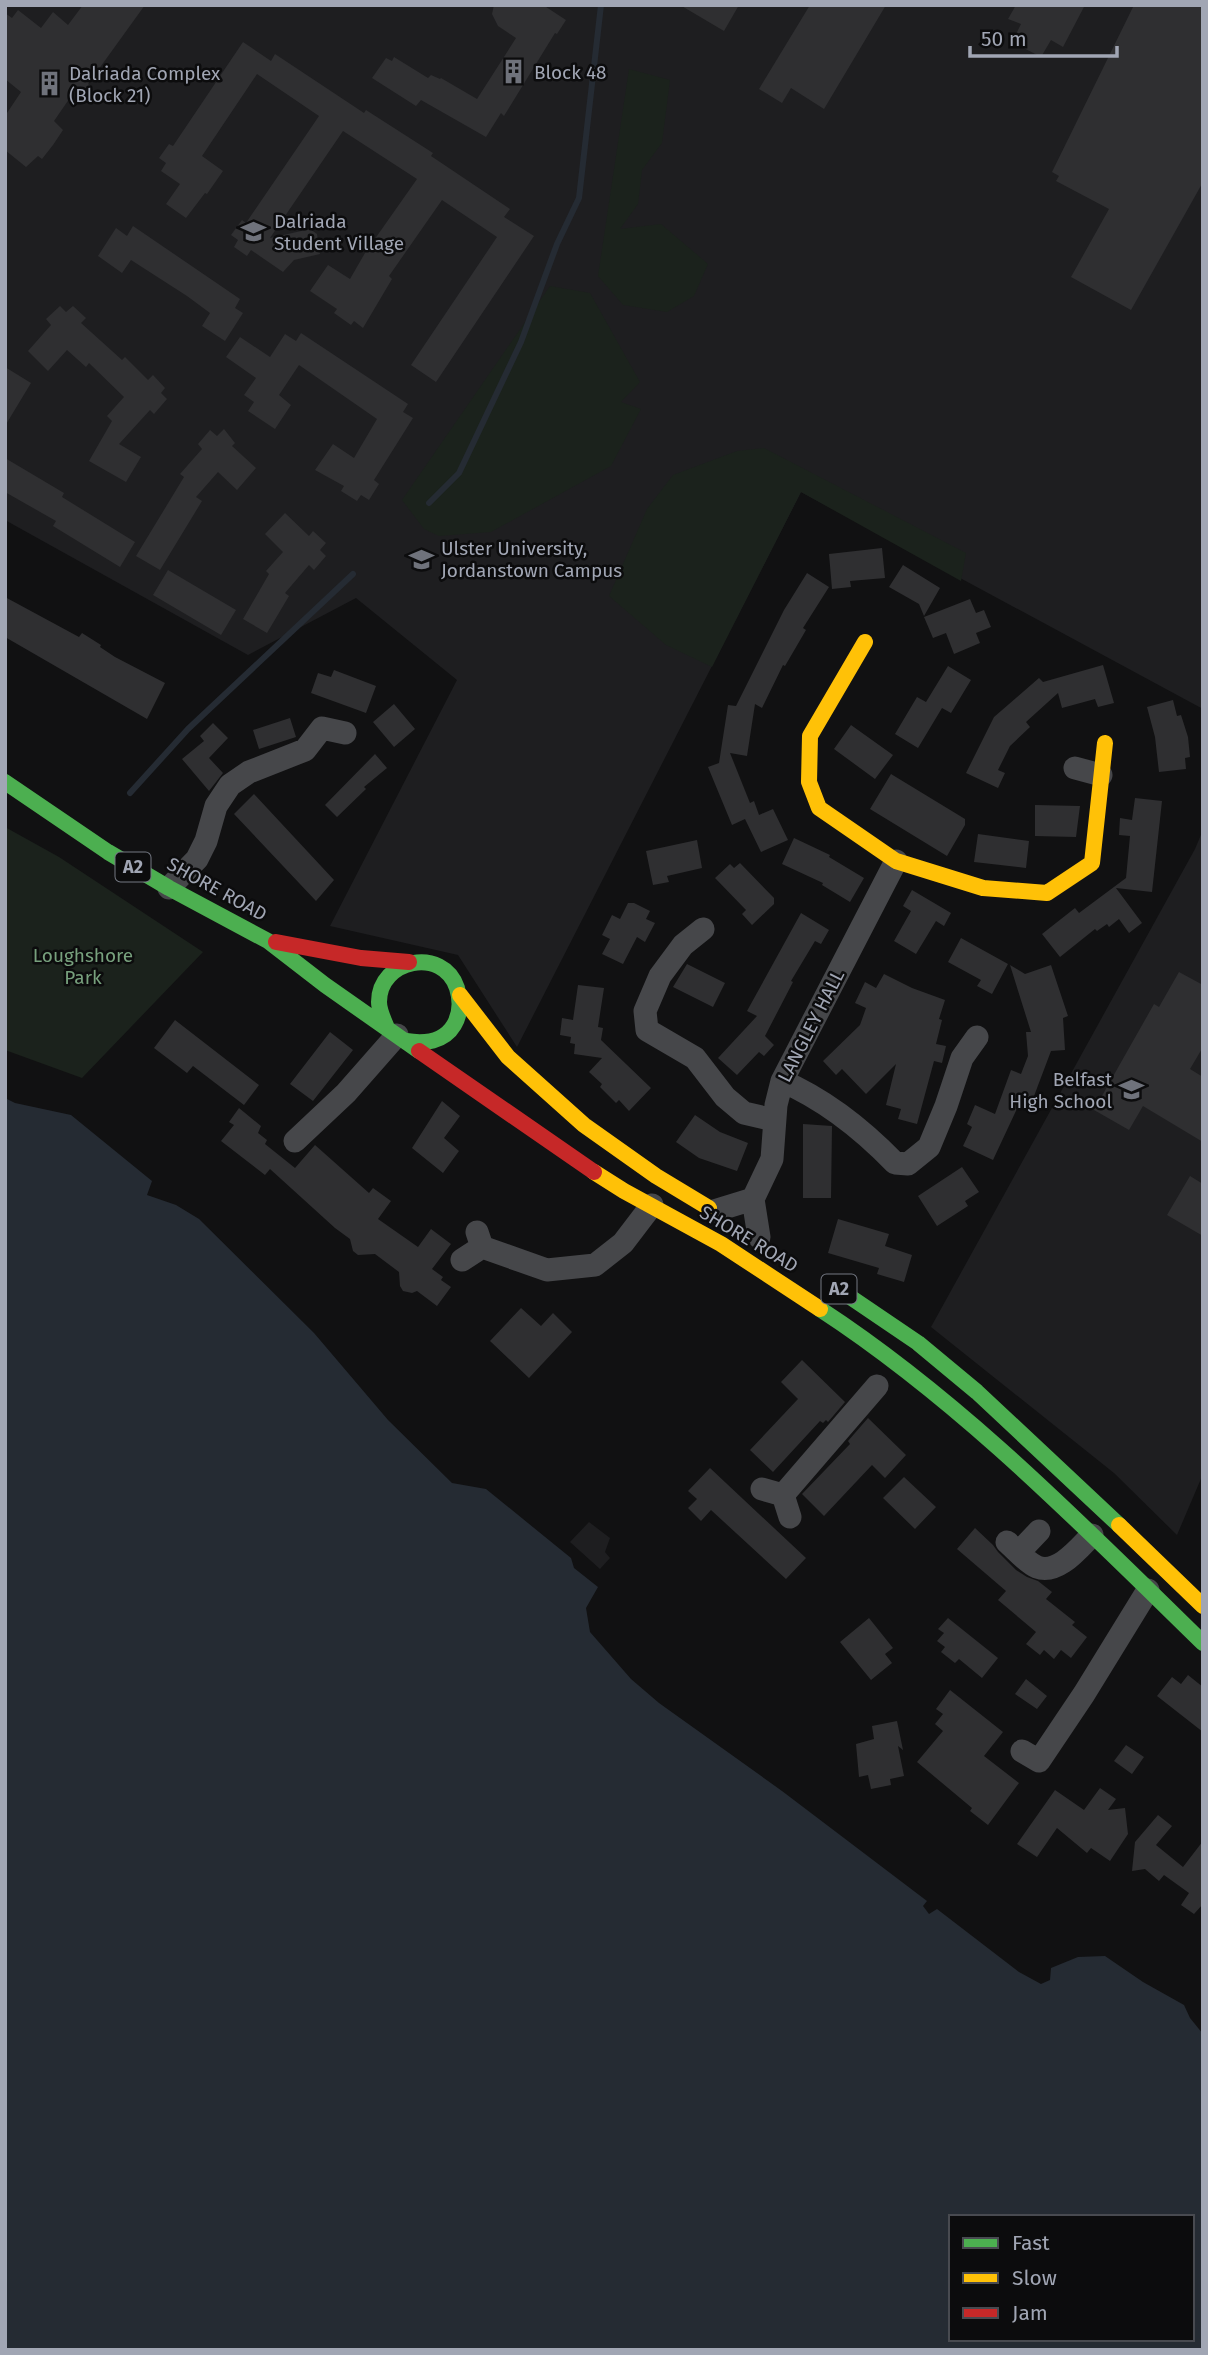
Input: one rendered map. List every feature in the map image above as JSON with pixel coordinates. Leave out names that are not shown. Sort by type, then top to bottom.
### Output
[{"type":"main road","points":[[865,642],[810,736],[809,782],[819,808],[896,861],[983,888],[1047,893],[1092,863],[1105,743]]},
{"type":"main road","name":"SHORE ROAD","points":[[5,782],[108,852],[268,941],[549,1142],[624,1191],[721,1244],[810,1301],[876,1348],[998,1449],[1092,1535],[1203,1643]]},
{"type":"main road","name":"SHORE ROAD","points":[[268,941],[361,958],[409,962]]},
{"type":"main road","name":"A2","points":[[409,962],[426,961],[446,970],[460,995]]},
{"type":"main road","points":[[409,962],[398,966],[382,983],[378,1006],[396,1035],[418,1044],[430,1042],[450,1029],[460,1007],[460,995]]},
{"type":"main road","name":"SHORE ROAD","points":[[460,995],[508,1057],[584,1125],[656,1176],[764,1241]]},
{"type":"main road","name":"SHORE ROAD","points":[[814,1273],[918,1343],[976,1392],[1195,1589],[1203,1606]]},
{"type":"street","points":[[169,888],[197,859],[206,841],[216,806],[230,785],[249,772],[305,750],[322,728],[345,733]]},
{"type":"street","points":[[1074,768],[1101,775]]},
{"type":"street","points":[[197,859],[198,904]]},
{"type":"street","name":"LANGLEY HALL","points":[[753,1199],[772,1159],[775,1105],[782,1081],[896,861]]},
{"type":"street","points":[[703,929],[683,945],[660,976],[645,1011],[647,1030],[695,1058],[725,1097],[744,1113],[775,1121]]},
{"type":"street","points":[[295,1141],[346,1093],[396,1035]]},
{"type":"street","points":[[782,1081],[808,1092],[843,1115],[895,1163],[908,1164],[929,1147],[962,1058],[977,1037]]},
{"type":"street","points":[[714,1211],[753,1199],[764,1241]]},
{"type":"street","points":[[462,1260],[480,1239],[547,1270],[595,1265],[623,1244],[652,1205]]},
{"type":"street","points":[[876,1348],[877,1386]]},
{"type":"street","points":[[778,1500],[877,1386],[911,1375]]},
{"type":"street","points":[[1039,1531],[1013,1547],[1037,1566],[1050,1567],[1073,1555],[1092,1535]]},
{"type":"street","points":[[1022,1751],[1038,1761],[1084,1694],[1148,1590]]},
{"type":"shaded area","name":"Ulster University, Jordanstown Campus","points":[[5,5],[1203,5],[1203,709],[801,492],[517,1047],[458,955],[330,926],[457,680],[356,598],[248,655],[5,520]]},
{"type":"shaded area","name":"Belfast High School","points":[[1203,830],[1203,1474],[1177,1535],[1114,1473],[931,1327],[1195,849]]},
{"type":"shaded area","points":[[5,1098],[15,1103],[71,1115],[152,1181],[147,1195],[176,1205],[199,1219],[314,1333],[388,1420],[452,1483],[486,1489],[571,1558],[574,1568],[598,1587],[586,1608],[590,1632],[631,1679],[659,1703],[782,1791],[927,1901],[923,1906],[929,1914],[937,1909],[1019,1972],[1041,1984],[1050,1980],[1051,1968],[1078,1957],[1105,1956],[1184,2005],[1190,2018],[1203,2034],[1203,2350],[5,2350]]},
{"type":"shaded area","points":[[589,1522],[610,1538],[605,1552],[610,1558],[600,1569],[570,1542]]},
{"type":"green space","points":[[629,69],[670,80],[662,143],[642,170],[638,204],[620,229],[661,224],[708,264],[694,296],[667,312],[623,305],[598,276]]},
{"type":"green space","points":[[550,286],[590,293],[640,382],[621,402],[641,409],[611,466],[491,532],[439,536],[424,529],[402,500]]},
{"type":"green space","points":[[764,448],[966,553],[961,581],[801,492],[712,667],[666,645],[609,596],[647,509],[673,475],[737,451]]},
{"type":"green space","name":"Loughshore Park","points":[[5,827],[59,857],[203,952],[82,1078],[5,1050]]},
{"type":"building","name":"Dalriada Complex (Block 21)","points":[[83,5],[145,5],[88,84],[93,88],[85,100],[74,92],[54,121],[63,130],[53,145],[42,159],[38,156],[26,167],[5,150],[5,116],[21,92],[5,79],[5,13],[12,18],[18,10],[41,28],[53,12],[68,25]]},
{"type":"building","name":"Block 48","points":[[494,5],[543,5],[566,20],[557,34],[555,33],[504,116],[501,113],[486,137],[421,100],[416,106],[372,78],[386,58],[392,61],[394,57],[428,78],[431,75],[441,78],[477,99],[516,38],[498,26],[492,14]]},
{"type":"building","points":[[680,5],[739,5],[724,31]]},
{"type":"building","points":[[810,5],[886,5],[824,109],[791,88],[782,103],[759,89]]},
{"type":"building","points":[[1016,5],[1085,5],[1063,47],[1051,40],[1041,57],[1012,42],[1021,24],[1008,19]]},
{"type":"building","points":[[1134,5],[1203,5],[1203,182],[1131,310],[1071,277],[1109,209],[1056,181],[1059,176],[1052,172]]},
{"type":"building","points":[[243,42],[271,61],[275,54],[364,113],[366,110],[433,153],[431,156],[510,209],[504,217],[534,236],[436,382],[411,365],[497,237],[442,200],[389,276],[392,279],[363,328],[354,321],[351,325],[334,313],[337,309],[310,291],[328,265],[350,279],[417,179],[343,131],[270,238],[310,229],[317,234],[320,254],[294,260],[283,272],[251,250],[247,256],[234,247],[238,240],[231,235],[242,220],[246,223],[319,116],[257,74],[202,156],[223,171],[207,194],[205,193],[186,218],[166,204],[180,184],[161,171],[166,163],[159,158],[169,144],[173,146]]},
{"type":"building","points":[[133,226],[240,299],[235,308],[243,313],[225,341],[202,326],[210,313],[187,296],[131,260],[122,273],[98,256],[116,228],[127,236]]},
{"type":"building","points":[[60,306],[66,312],[73,306],[86,318],[81,323],[122,360],[125,357],[148,380],[153,375],[165,388],[161,393],[167,399],[154,414],[150,410],[119,444],[141,457],[126,482],[89,461],[112,421],[107,416],[124,397],[89,363],[86,367],[67,350],[48,371],[28,351],[51,325],[46,319]]},
{"type":"building","points":[[301,333],[408,404],[403,412],[413,418],[374,480],[379,484],[369,500],[361,495],[357,501],[341,491],[344,486],[315,470],[333,444],[354,458],[377,419],[299,365],[279,395],[291,405],[275,429],[248,411],[254,402],[244,395],[256,378],[226,357],[240,337],[270,357],[285,334],[296,341]]},
{"type":"building","points":[[5,367],[31,383],[5,426]]},
{"type":"building","points":[[224,429],[235,443],[232,446],[256,468],[237,490],[218,472],[196,497],[202,501],[160,570],[136,556],[184,477],[180,474],[202,449],[198,444],[210,430],[217,436]]},
{"type":"building","points":[[5,458],[64,493],[62,497],[135,542],[120,567],[53,526],[56,521],[5,492]]},
{"type":"building","points":[[285,513],[309,536],[313,531],[326,543],[320,550],[326,556],[314,570],[309,565],[285,593],[289,596],[267,633],[243,619],[269,574],[266,571],[283,552],[265,534]]},
{"type":"building","points":[[882,548],[885,578],[850,581],[851,587],[832,589],[829,554]]},
{"type":"building","points":[[903,565],[940,588],[924,616],[919,604],[889,587]]},
{"type":"building","points":[[168,570],[236,610],[221,635],[153,595]]},
{"type":"building","points":[[807,573],[829,587],[803,628],[806,630],[785,666],[783,665],[762,708],[755,704],[747,756],[730,753],[750,803],[754,801],[759,815],[773,809],[788,840],[761,852],[745,819],[732,825],[708,767],[719,763],[728,705],[736,706],[784,610]]},
{"type":"building","points":[[5,597],[79,637],[82,633],[115,657],[165,683],[147,719],[5,637]]},
{"type":"building","points":[[970,599],[976,613],[984,610],[991,627],[976,633],[980,643],[954,654],[946,633],[933,638],[924,617]]},
{"type":"building","points":[[1103,665],[1114,703],[1098,707],[1095,699],[1062,708],[1058,693],[1026,722],[1030,727],[1010,746],[998,770],[1005,773],[998,788],[966,773],[994,717],[1039,678],[1043,682]]},
{"type":"building","points":[[948,666],[971,680],[951,713],[942,708],[918,748],[895,734],[917,697],[926,702]]},
{"type":"building","points":[[334,670],[376,686],[366,713],[311,693],[318,673],[331,677]]},
{"type":"building","points":[[1173,700],[1177,716],[1181,715],[1188,737],[1190,757],[1185,758],[1186,769],[1159,772],[1155,737],[1147,707]]},
{"type":"building","points":[[394,704],[415,729],[394,747],[373,722]]},
{"type":"building","points":[[290,718],[296,737],[259,749],[253,730]]},
{"type":"building","points":[[213,723],[228,738],[209,758],[223,773],[209,791],[182,759],[204,741],[200,736]]},
{"type":"building","points":[[851,725],[893,755],[875,779],[834,749]]},
{"type":"building","points":[[375,754],[387,768],[364,787],[366,789],[337,817],[325,805]]},
{"type":"building","points":[[891,774],[965,819],[965,825],[947,856],[870,809]]},
{"type":"building","points":[[254,794],[334,880],[316,901],[234,814]]},
{"type":"building","points":[[1135,798],[1162,801],[1152,892],[1116,888],[1142,923],[1129,933],[1119,919],[1109,927],[1107,924],[1097,931],[1095,929],[1060,957],[1042,934],[1075,908],[1079,913],[1126,878],[1130,836],[1119,835],[1120,818],[1132,820]]},
{"type":"building","points":[[1035,805],[1080,806],[1076,837],[1035,836]]},
{"type":"building","points":[[978,834],[1029,841],[1026,868],[974,862]]},
{"type":"building","points":[[794,838],[830,855],[829,857],[864,878],[850,902],[822,885],[823,883],[782,864]]},
{"type":"building","points":[[697,840],[702,868],[667,876],[669,882],[653,885],[646,851]]},
{"type":"building","points":[[740,863],[774,898],[774,904],[752,925],[742,914],[746,910],[715,878],[730,864],[734,868]]},
{"type":"building","points":[[912,890],[951,913],[944,926],[936,921],[916,954],[894,941],[911,911],[903,906]]},
{"type":"building","points":[[628,903],[650,911],[646,919],[655,923],[645,942],[637,937],[623,964],[602,954],[610,939],[602,935],[612,915],[620,919]]},
{"type":"building","points":[[801,913],[829,930],[821,944],[815,941],[791,981],[793,982],[765,1036],[774,1045],[764,1056],[759,1052],[737,1075],[718,1058],[757,1016],[747,1011]]},
{"type":"building","points":[[961,938],[1008,964],[992,994],[977,986],[981,980],[948,962]]},
{"type":"building","points":[[687,964],[725,983],[713,1007],[673,987]]},
{"type":"building","points":[[1010,965],[1025,974],[1051,965],[1068,1016],[1063,1018],[1065,1050],[1051,1051],[1031,1104],[1021,1100],[993,1160],[963,1146],[972,1127],[967,1124],[975,1105],[995,1114],[1011,1070],[1021,1074],[1028,1056],[1026,1032],[1031,1032]]},
{"type":"building","points":[[1179,972],[1203,985],[1203,1047],[1190,1069],[1203,1077],[1203,1142],[1143,1106],[1129,1130],[1094,1110],[1154,1004],[1159,1007]]},
{"type":"building","points":[[884,974],[945,1000],[936,1044],[946,1046],[942,1063],[934,1061],[917,1124],[898,1119],[901,1109],[886,1105],[896,1064],[866,1094],[842,1069],[836,1075],[823,1061],[860,1025],[866,1008],[855,1003],[865,982],[876,988]]},
{"type":"building","points":[[578,985],[604,988],[598,1027],[603,1028],[601,1040],[651,1088],[629,1111],[619,1100],[616,1103],[589,1072],[602,1058],[574,1054],[575,1044],[570,1043],[571,1037],[560,1035],[562,1018],[573,1020]]},
{"type":"building","points":[[175,1020],[259,1085],[244,1105],[193,1066],[187,1073],[154,1048]]},
{"type":"building","points":[[330,1032],[353,1050],[313,1101],[290,1084]]},
{"type":"building","points":[[442,1101],[460,1116],[444,1138],[459,1151],[443,1173],[412,1148]]},
{"type":"building","points":[[239,1108],[261,1126],[258,1133],[267,1140],[265,1144],[295,1168],[315,1145],[369,1193],[373,1188],[391,1201],[378,1219],[418,1247],[431,1229],[451,1244],[432,1269],[451,1287],[437,1306],[417,1291],[403,1291],[399,1272],[375,1254],[358,1255],[353,1251],[350,1239],[270,1169],[265,1175],[221,1141],[234,1125],[229,1122]]},
{"type":"building","points":[[695,1115],[720,1132],[748,1143],[737,1171],[699,1158],[676,1142]]},
{"type":"building","points":[[803,1124],[832,1126],[831,1198],[803,1198]]},
{"type":"building","points":[[962,1167],[979,1192],[965,1201],[968,1206],[937,1226],[918,1196]]},
{"type":"building","points":[[1190,1176],[1203,1184],[1203,1236],[1167,1215]]},
{"type":"building","points":[[838,1219],[889,1234],[885,1246],[912,1255],[904,1282],[877,1274],[879,1268],[828,1253]]},
{"type":"building","points":[[521,1308],[541,1326],[553,1313],[572,1332],[529,1378],[490,1341]]},
{"type":"building","points":[[802,1360],[845,1402],[828,1422],[820,1421],[773,1472],[750,1450],[798,1399],[781,1382]]},
{"type":"building","points":[[868,1418],[906,1455],[885,1478],[872,1465],[824,1516],[802,1494],[850,1444],[848,1441]]},
{"type":"building","points":[[710,1468],[806,1558],[786,1579],[711,1510],[701,1521],[688,1508],[697,1499],[688,1491]]},
{"type":"building","points":[[904,1477],[936,1507],[915,1529],[883,1498]]},
{"type":"building","points":[[975,1528],[1016,1570],[1052,1592],[1046,1599],[1075,1622],[1072,1625],[1087,1637],[1071,1658],[1061,1650],[1054,1659],[1044,1650],[1040,1655],[1026,1644],[1036,1632],[998,1600],[1006,1591],[957,1549]]},
{"type":"building","points":[[869,1618],[893,1648],[885,1654],[892,1663],[871,1680],[840,1642]]},
{"type":"building","points":[[948,1618],[998,1658],[982,1678],[959,1659],[955,1663],[941,1652],[945,1647],[937,1641],[944,1633],[938,1629]]},
{"type":"building","points":[[1188,1675],[1203,1687],[1203,1732],[1157,1696],[1172,1677],[1181,1684]]},
{"type":"building","points":[[1026,1679],[1047,1696],[1037,1709],[1015,1694]]},
{"type":"building","points":[[950,1690],[1003,1732],[984,1756],[1019,1783],[988,1825],[917,1762],[943,1731],[935,1724],[943,1714],[936,1709]]},
{"type":"building","points":[[897,1721],[903,1750],[898,1746],[904,1776],[890,1779],[891,1785],[871,1789],[868,1775],[859,1777],[856,1744],[874,1739],[872,1726]]},
{"type":"building","points":[[1126,1745],[1144,1757],[1132,1774],[1114,1761]]},
{"type":"building","points":[[1100,1788],[1116,1799],[1108,1810],[1125,1808],[1128,1834],[1110,1861],[1091,1848],[1087,1853],[1057,1828],[1037,1857],[1017,1844],[1055,1790],[1084,1810]]},
{"type":"building","points":[[1158,1815],[1172,1826],[1156,1845],[1183,1867],[1203,1841],[1203,1904],[1194,1914],[1181,1905],[1189,1893],[1164,1875],[1159,1881],[1145,1869],[1132,1871],[1135,1842]]},
{"type":"waterway","points":[[429,503],[459,473],[521,342],[557,244],[579,198],[601,5]]},
{"type":"waterway","points":[[130,793],[188,729],[353,574]]},
{"type":"traffic: fast","points":[[5,782],[108,852],[268,941],[419,1051]]},
{"type":"traffic: fast","points":[[387,1028],[379,1002],[382,987],[389,976],[413,963],[439,966],[450,975],[457,988],[460,1007],[458,1016],[450,1031],[439,1038],[426,1042],[406,1041]]},
{"type":"traffic: fast","points":[[831,1284],[918,1343],[977,1392],[1119,1525]]},
{"type":"traffic: fast","points":[[820,1309],[922,1383],[971,1424],[1066,1510],[1203,1643]]},
{"type":"traffic: slow","points":[[865,642],[810,736],[809,782],[819,808],[896,861],[983,888],[1047,893],[1092,863],[1105,743]]},
{"type":"traffic: slow","points":[[460,995],[508,1057],[584,1125],[656,1176],[709,1208]]},
{"type":"traffic: slow","points":[[594,1172],[721,1244],[820,1309]]},
{"type":"traffic: slow","points":[[1119,1525],[1203,1606]]},
{"type":"traffic: jam","points":[[276,942],[361,958],[409,962]]},
{"type":"traffic: jam","points":[[419,1051],[594,1172]]},
{"type":"place","name":"Block 48","points":[[514,72]]},
{"type":"place","name":"Dalriada Complex (Block 21)","points":[[49,84]]},
{"type":"place","name":"Dalriada Student Village","points":[[254,232]]},
{"type":"place","name":"Ulster University, Jordanstown Campus","points":[[421,559]]},
{"type":"place","name":"Belfast High School","points":[[1132,1090]]}]
